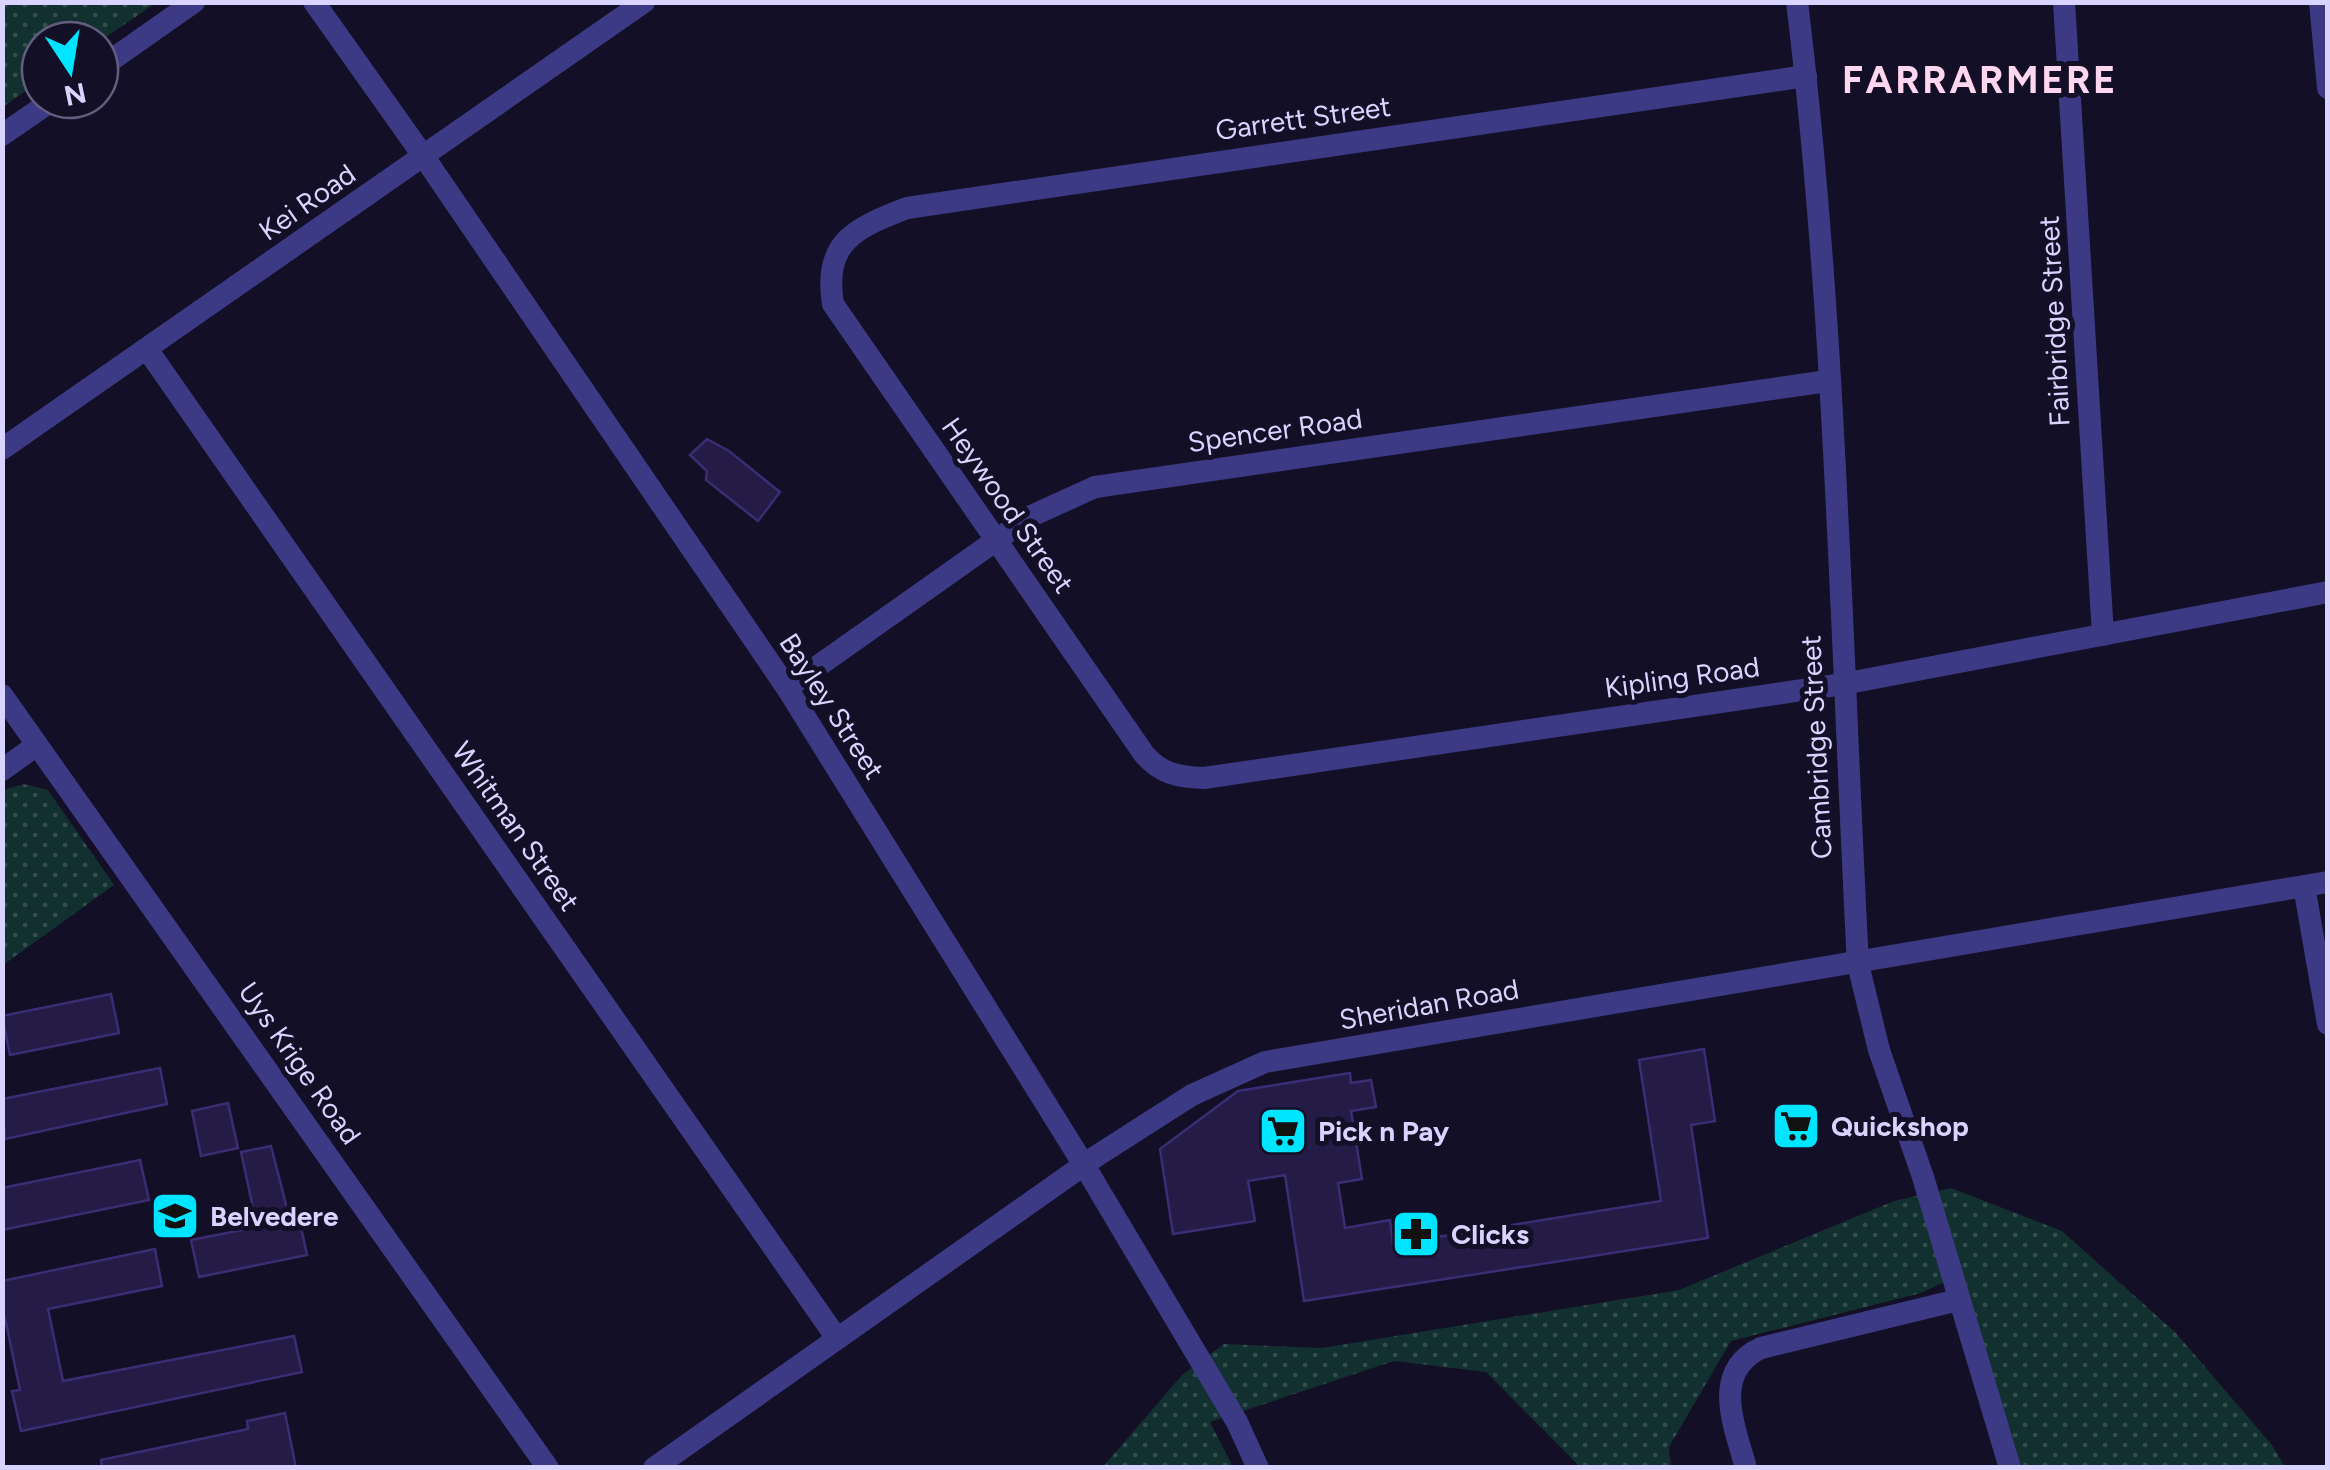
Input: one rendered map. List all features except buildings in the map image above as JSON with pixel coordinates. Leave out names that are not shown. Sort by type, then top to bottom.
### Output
[{"type":"street","points":[[120,54],[194,2]]},
{"type":"street","name":"Bayley Street","points":[[314,2],[787,688],[1084,1165],[1238,1422],[1258,1468]]},
{"type":"street","name":"Kei Road","points":[[2,449],[644,2]]},
{"type":"street","name":"Cambridge Street","points":[[1797,2],[1828,381],[1858,964],[1878,1050],[1922,1176],[2010,1468]]},
{"type":"street","name":"Fairbridge Street","points":[[2064,2],[2103,636]]},
{"type":"street","points":[[2320,2],[2328,88]]},
{"type":"street","name":"Garrett Street","points":[[832,265],[850,234],[906,208],[1806,76]]},
{"type":"street","points":[[2,135],[24,120]]},
{"type":"street","name":"Heywood Street","points":[[832,265],[832,304],[840,318],[1144,754],[1160,770]]},
{"type":"street","name":"Whitman Street","points":[[147,350],[836,1338]]},
{"type":"street","name":"Spencer Road","points":[[787,688],[996,539],[1057,502],[1095,487],[1828,381]]},
{"type":"street","name":"Kipling Road","points":[[1160,770],[1204,778],[1843,684],[2328,592]]},
{"type":"street","name":"Uys Krige Road","points":[[2,695],[548,1468]]},
{"type":"street","points":[[2,770],[37,744]]},
{"type":"street","name":"Sheridan Road","points":[[654,1468],[1084,1165],[1192,1095],[1265,1062],[2328,882]]},
{"type":"street","points":[[2304,886],[2328,1024]]},
{"type":"street","points":[[1746,1468],[1728,1404],[1734,1375],[1748,1356],[1762,1348],[1958,1300]]},
{"type":"green space","points":[[3,2],[156,2],[120,27],[120,20],[20,20],[20,95],[3,107]]},
{"type":"green space","points":[[24,784],[48,790],[114,885],[3,965],[3,790]]},
{"type":"green space","points":[[1951,1188],[2062,1231],[2176,1333],[2272,1445],[2285,1467],[2013,1467],[1951,1279],[1921,1293],[1731,1341],[1669,1447],[1671,1467],[1580,1467],[1486,1372],[1394,1361],[1210,1422],[1233,1467],[1102,1468],[1182,1375],[1224,1344],[1322,1348],[1679,1290],[1894,1201]]},
{"type":"place","name":"Quickshop","points":[[1796,1126]]},
{"type":"place","name":"Pick n Pay","points":[[1283,1131]]},
{"type":"place","name":"Belvedere","points":[[175,1216]]},
{"type":"place","name":"Clicks","points":[[1416,1234]]},
{"type":"district","name":"FARRARMERE","points":[[1980,80]]}]
